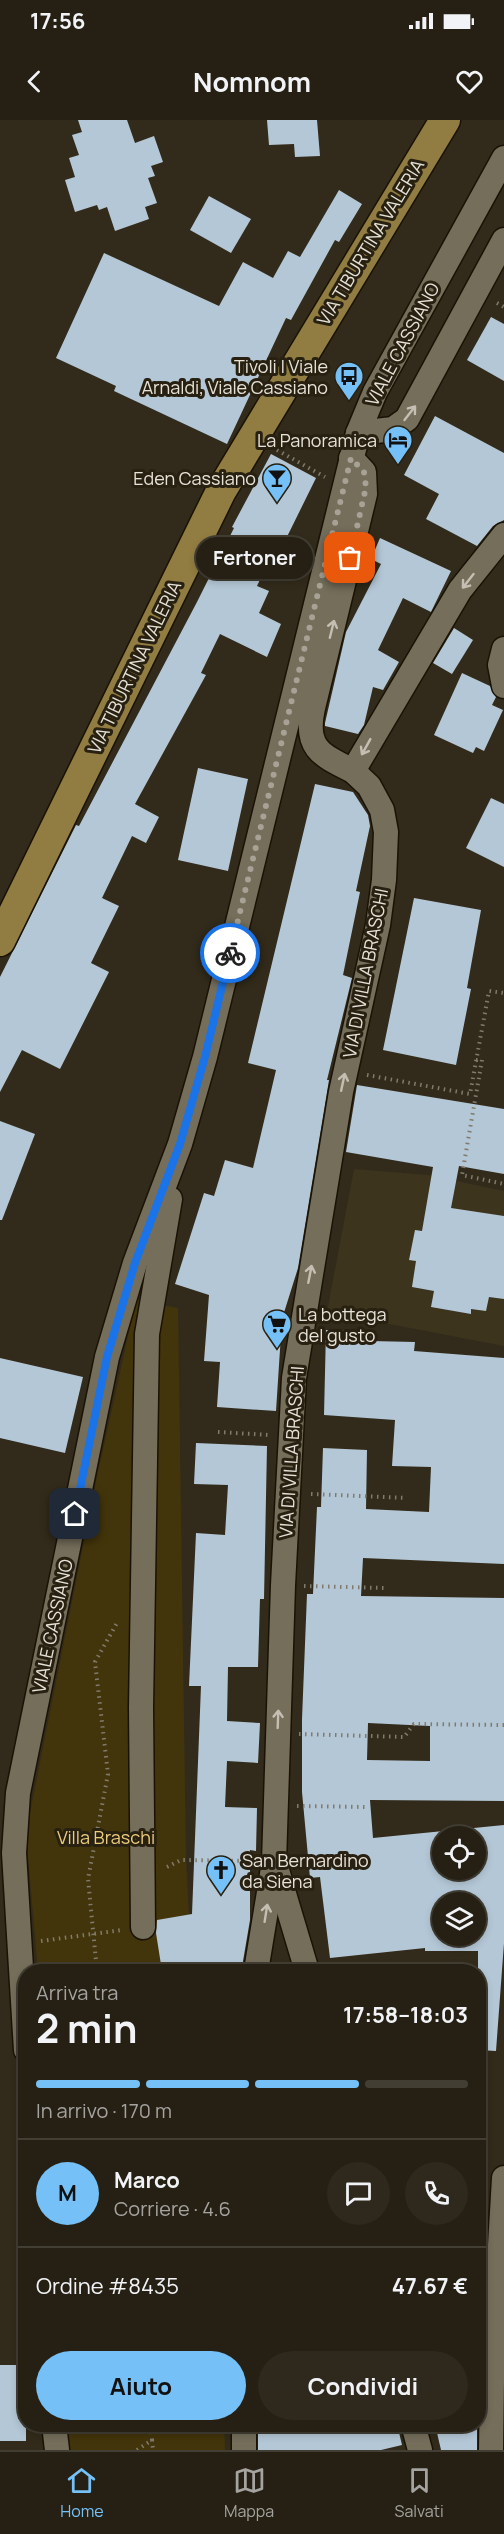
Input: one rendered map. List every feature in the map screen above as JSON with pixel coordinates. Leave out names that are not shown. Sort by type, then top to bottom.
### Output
[{"type":"main road","name":"VIA TIBURTINA VALERIA","points":[[0,941],[198,535],[253,436],[445,120]]},
{"type":"street","name":"VIALE CASSIANO","points":[[20,1964],[14,1843],[18,1793],[107,1357],[135,1263],[180,1144],[205,1057],[358,433],[375,392],[504,158]]},
{"type":"street","points":[[358,433],[393,429],[407,418],[504,240]]},
{"type":"street","name":"VIA DI VILLA BRASCHI","points":[[257,1964],[274,1862],[283,1585],[294,1378],[341,1092],[378,925],[384,880],[384,817],[373,791],[353,771],[321,754],[312,740],[310,731],[313,708],[365,494],[364,472],[351,458]]},
{"type":"street","points":[[353,771],[460,590],[504,535]]},
{"type":"street","points":[[504,648],[500,671],[504,686]]},
{"type":"street","points":[[143,1927],[141,1708],[147,1334],[180,1144]]},
{"type":"street","points":[[274,1862],[305,1964]]},
{"type":"street","points":[[491,2450],[492,2381],[504,2178]]},
{"type":"street","points":[[55,2432],[57,2450]]},
{"type":"street","points":[[244,2432],[244,2450]]},
{"type":"street","points":[[415,2432],[420,2450]]},
{"type":"path","points":[[497,303],[504,307]]},
{"type":"path","points":[[253,436],[345,488]]},
{"type":"path","points":[[384,1077],[470,1094],[489,991],[504,993]]},
{"type":"path","points":[[476,1060],[482,1060],[462,1175],[504,1184]]},
{"type":"path","points":[[218,1432],[290,1436]]},
{"type":"path","points":[[287,1494],[406,1498]]},
{"type":"path","points":[[283,1585],[384,1588]]},
{"type":"path","points":[[96,1964],[88,1879],[108,1774],[95,1662],[121,1616]]},
{"type":"path","points":[[278,1733],[404,1737],[414,1724],[504,1725]]},
{"type":"path","points":[[275,1806],[367,1807]]},
{"type":"path","points":[[181,1860],[274,1862]]},
{"type":"path","points":[[19,1944],[143,1927]]},
{"type":"path","points":[[151,2432],[153,2450]]},
{"type":"path","points":[[137,2450],[152,2440]]},
{"type":"shaded area","points":[[354,1169],[428,1175],[504,1191],[504,1346],[327,1312]]},
{"type":"green space","name":"Villa Braschi","points":[[136,1300],[178,1308],[186,1861],[192,1964],[37,1964],[26,1833],[96,1482]]},
{"type":"green space","points":[[68,2432],[224,2432],[225,2450],[70,2450]]},
{"type":"building","points":[[78,120],[127,120],[135,143],[154,136],[163,162],[151,166],[155,176],[148,178],[157,203],[145,207],[149,219],[115,231],[107,207],[99,210],[97,205],[75,212],[65,180],[75,177],[69,158],[79,155],[72,135],[82,132]]},
{"type":"building","points":[[267,120],[317,120],[320,156],[295,157],[294,144],[269,145]]},
{"type":"building","points":[[339,190],[362,204],[339,242],[335,240],[291,320],[286,318],[227,444],[114,391],[116,386],[56,358],[104,253],[219,306],[243,262],[273,278],[288,251],[300,257]]},
{"type":"building","points":[[209,196],[251,219],[231,253],[190,230]]},
{"type":"building","points":[[491,317],[504,324],[504,381],[467,360]]},
{"type":"building","points":[[435,416],[504,453],[504,520],[493,526],[477,546],[426,519],[439,494],[404,475]]},
{"type":"building","points":[[271,454],[316,478],[279,553],[274,550],[257,586],[269,591],[259,613],[281,624],[267,657],[220,634],[201,673],[206,675],[135,804],[159,817],[146,843],[132,836],[102,898],[119,906],[91,963],[109,972],[60,1069],[22,1050],[0,1092],[0,977],[76,825],[79,826],[197,602],[234,528],[232,527]]},
{"type":"building","points":[[380,538],[451,571],[431,612],[403,598],[378,650],[399,662],[383,690],[373,687],[364,725],[358,734],[325,726],[325,723],[346,632],[381,564],[371,559]]},
{"type":"building","points":[[454,628],[473,640],[452,674],[433,663]]},
{"type":"building","points":[[462,673],[490,686],[496,697],[492,705],[503,710],[484,751],[476,747],[473,753],[434,735]]},
{"type":"building","points":[[198,768],[248,779],[228,871],[178,860]]},
{"type":"building","points":[[315,784],[353,792],[368,815],[370,826],[356,891],[360,892],[343,975],[352,978],[327,1080],[329,1080],[298,1268],[282,1319],[276,1411],[217,1407],[220,1362],[204,1361],[209,1295],[175,1284],[204,1193],[214,1196],[225,1160],[253,1168],[276,1070],[248,1063]]},
{"type":"building","points":[[491,798],[504,804],[504,867],[466,848]]},
{"type":"building","points":[[414,898],[481,910],[467,988],[471,989],[456,1065],[383,1050]]},
{"type":"building","points":[[357,1085],[504,1109],[504,1174],[459,1166],[451,1208],[504,1216],[504,1299],[489,1297],[486,1311],[471,1309],[471,1314],[431,1307],[434,1291],[412,1287],[416,1261],[409,1260],[415,1230],[422,1231],[433,1167],[346,1152]]},
{"type":"building","points":[[0,1121],[35,1134],[2,1220],[0,1220]]},
{"type":"building","points":[[326,1330],[371,1331],[371,1341],[415,1342],[414,1351],[504,1358],[504,1564],[363,1558],[361,1596],[504,1598],[504,1801],[370,1800],[373,1838],[432,1832],[432,1880],[486,1880],[486,1827],[504,1825],[504,1943],[496,2051],[486,2050],[486,1964],[478,1964],[478,1951],[425,1951],[425,1948],[330,1958],[320,1877],[310,1878],[302,1792],[302,1719],[307,1594],[313,1594],[317,1507],[321,1507],[323,1448],[367,1450],[366,1509],[429,1512],[431,1467],[392,1466],[395,1420],[324,1415]],"holes":[[[368,1723],[430,1726],[430,1761],[367,1760]]]},
{"type":"building","points":[[0,1358],[83,1377],[65,1453],[0,1438]]},
{"type":"building","points":[[196,1443],[267,1446],[264,1599],[260,1599],[258,1667],[228,1667],[227,1721],[260,1723],[258,1763],[227,1761],[225,1807],[257,1808],[256,1851],[250,1850],[250,1920],[243,1964],[161,1964],[156,1933],[157,1920],[192,1914],[201,1686],[189,1686],[196,1533],[225,1535],[228,1485],[194,1484]]},
{"type":"building","points":[[0,2365],[16,2365],[18,2432],[26,2432],[26,2441],[0,2441]]},
{"type":"building","points":[[399,2432],[402,2445],[381,2450],[258,2450],[258,2433]]},
{"type":"building","points":[[437,2432],[477,2432],[477,2450],[441,2450]]},
{"type":"way so far","points":[[230,953],[351,458],[364,472],[366,487],[350,558]]},
{"type":"place","name":"Tivoli | Viale Arnaldi, Viale Cassiano","points":[[349,402]]},
{"type":"place","name":"La Panoramica","points":[[398,466]]},
{"type":"place","name":"Eden Cassiano","points":[[277,504]]},
{"type":"place","name":"Fertoner","points":[[350,558]]},
{"type":"place","name":"La bottega del gusto","points":[[277,1350]]},
{"type":"place","name":"San Bernardino da Siena","points":[[221,1896]]},
{"type":"route","points":[[75,1514],[107,1357],[135,1263],[180,1144],[205,1057],[230,953]]}]
